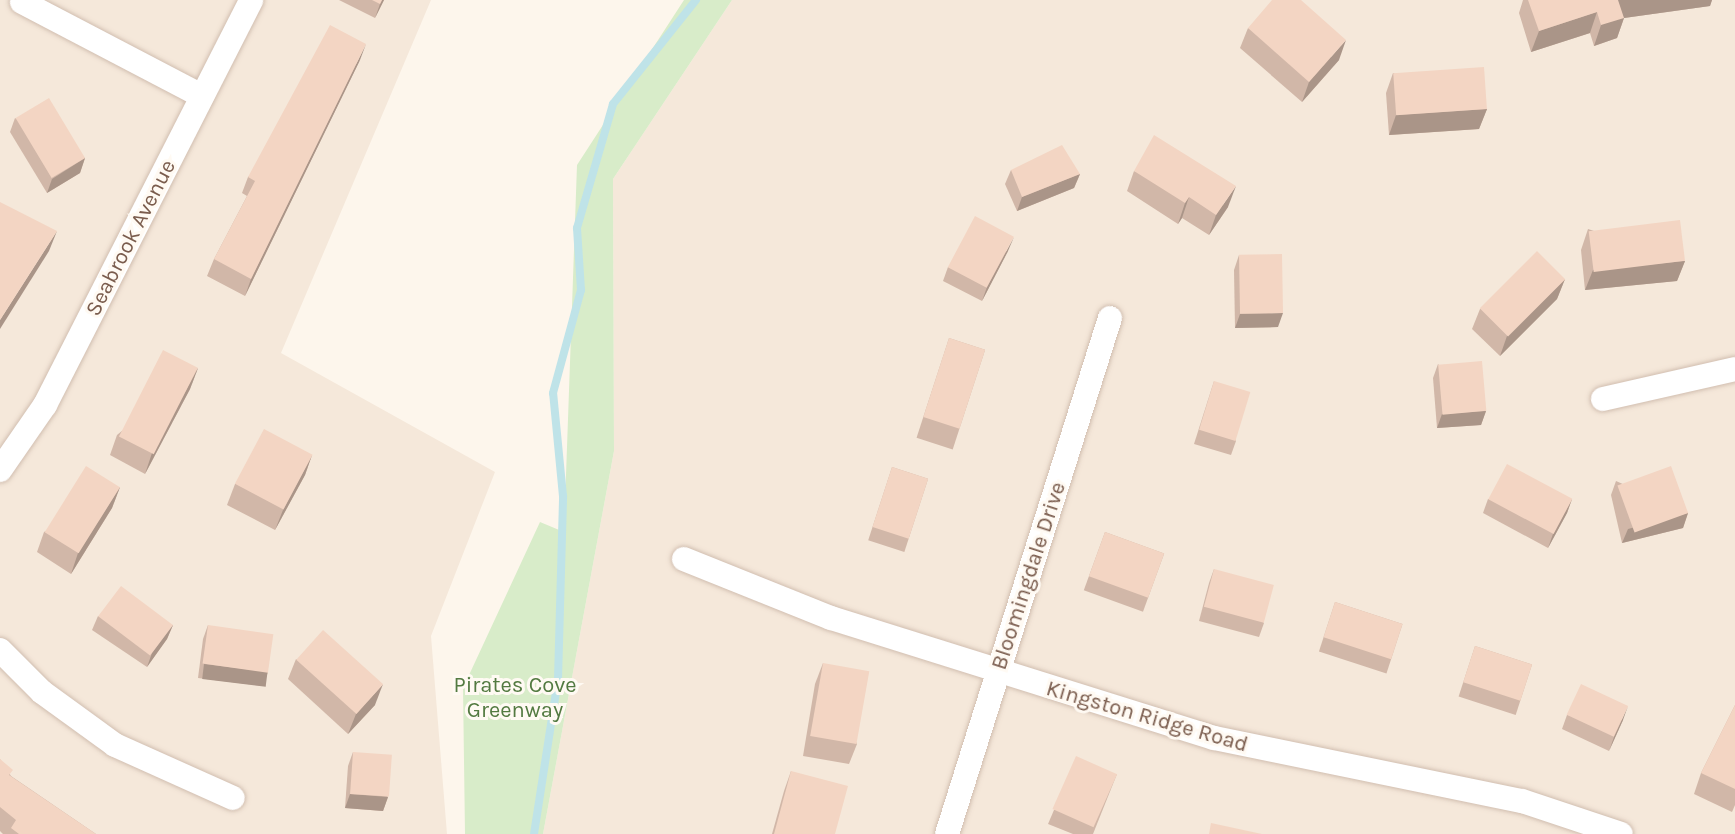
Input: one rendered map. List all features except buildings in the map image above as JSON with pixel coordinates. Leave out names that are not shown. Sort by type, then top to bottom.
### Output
[{"type":"street","name":"Seabrook Avenue","points":[[0,470],[45,405],[251,0]]},
{"type":"street","points":[[22,2],[202,96]]},
{"type":"street","name":"Bloomingdale Drive","points":[[947,834],[1110,318]]},
{"type":"street","points":[[1603,399],[1735,369]]},
{"type":"street","name":"Kingston Ridge Road","points":[[684,559],[998,674],[1214,738],[1522,801],[1621,834]]},
{"type":"street","points":[[0,650],[42,692],[115,745],[233,798]]},
{"type":"shaded area","points":[[0,0],[431,0],[281,353],[495,472],[431,636],[447,834],[0,834]]},
{"type":"shaded area","points":[[732,0],[1735,0],[1735,834],[543,834],[614,451],[613,179]]},
{"type":"green space","name":"Pirates Cove Greenway","points":[[684,0],[732,0],[613,179],[614,451],[543,834],[465,834],[463,688],[540,522],[564,532],[577,165]]},
{"type":"waterway","points":[[534,834],[558,679],[563,496],[553,393],[581,290],[577,228],[613,104],[696,0]]}]
